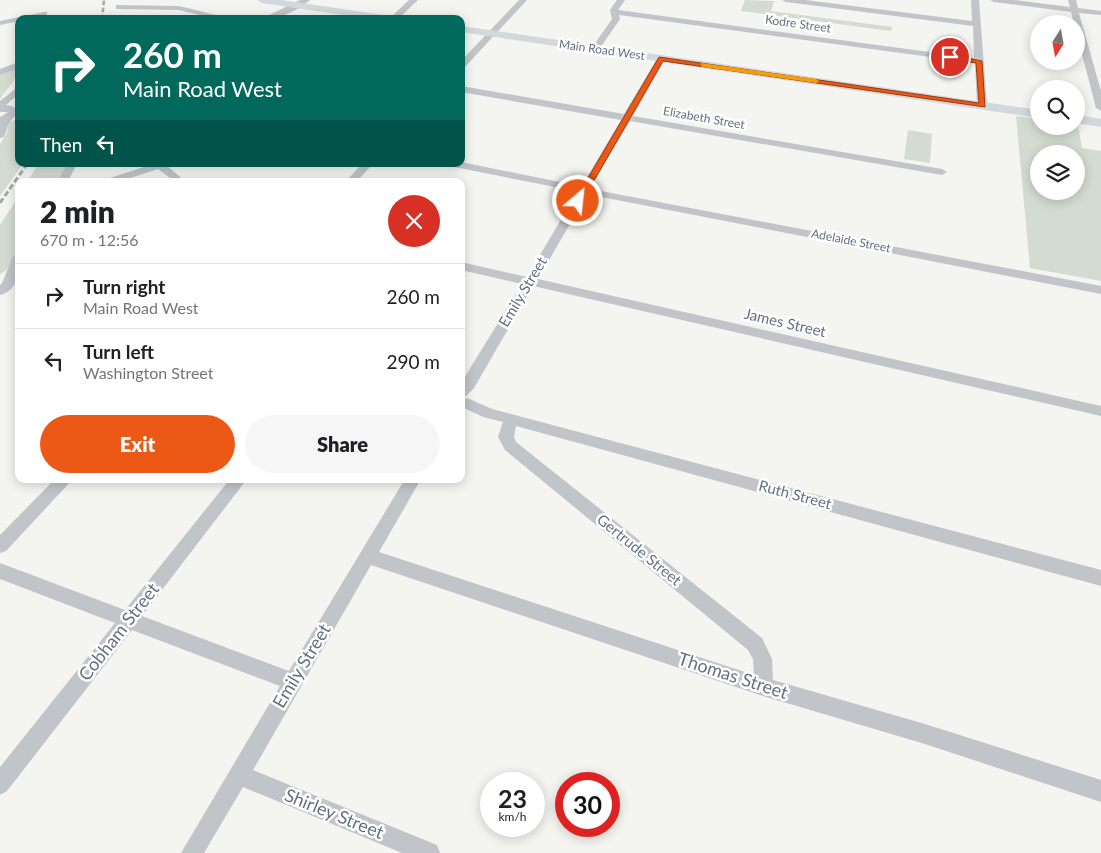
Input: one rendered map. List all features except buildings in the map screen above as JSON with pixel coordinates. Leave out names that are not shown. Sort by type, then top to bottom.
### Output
[{"type":"main road","points":[[262,0],[302,3],[369,15]]},
{"type":"main road","name":"Main Road West","points":[[465,30],[1030,113]]},
{"type":"main road","points":[[1085,120],[1101,123]]},
{"type":"street","points":[[396,15],[414,0]]},
{"type":"street","points":[[465,62],[523,0]]},
{"type":"street","points":[[595,49],[616,19],[614,12],[621,0]]},
{"type":"street","points":[[786,0],[977,24]]},
{"type":"street","points":[[975,0],[982,106]]},
{"type":"street","points":[[994,0],[1101,12]]},
{"type":"street","points":[[1072,0],[1101,108]]},
{"type":"street","points":[[120,3],[184,9],[210,15]]},
{"type":"street","points":[[184,9],[193,3]]},
{"type":"street","points":[[274,15],[302,3]]},
{"type":"street","name":"Kodre Street","points":[[614,12],[979,61]]},
{"type":"street","points":[[0,23],[15,20]]},
{"type":"street","name":"Emily Street","points":[[465,398],[529,282],[586,190],[661,59]]},
{"type":"street","points":[[0,72],[15,66]]},
{"type":"street","name":"Elizabeth Street","points":[[465,90],[942,172]]},
{"type":"street","points":[[0,135],[5,110],[15,95]]},
{"type":"street","name":"Adelaide Street","points":[[465,166],[1101,290]]},
{"type":"street","points":[[121,178],[152,167]]},
{"type":"street","points":[[164,167],[177,178]]},
{"type":"street","points":[[354,178],[365,167]]},
{"type":"street","points":[[6,287],[15,264]]},
{"type":"street","name":"James Street","points":[[465,267],[1101,411]]},
{"type":"street","name":"Ruth Street","points":[[465,401],[488,413],[1101,578]]},
{"type":"street","name":"Gertrude Street","points":[[511,419],[506,437],[510,446],[755,644],[762,655],[764,665],[763,687]]},
{"type":"street","points":[[0,546],[60,483]]},
{"type":"street","name":"Cobham Street","points":[[0,784],[236,483]]},
{"type":"street","name":"Emily Street","points":[[192,853],[411,483]]},
{"type":"street","name":"Thomas Street","points":[[367,556],[763,687],[925,734],[1101,791]]},
{"type":"street","points":[[0,571],[293,682]]},
{"type":"street","name":"Shirley Street","points":[[238,774],[429,853]]},
{"type":"shaded area","points":[[745,0],[774,1],[771,11],[892,27],[891,31],[741,11]]},
{"type":"shaded area","points":[[15,69],[13,82],[0,99],[0,75]]},
{"type":"shaded area","points":[[1016,116],[1030,118],[1030,135],[1080,135],[1081,145],[1030,145],[1030,200],[1085,200],[1085,148],[1101,151],[1101,281],[1030,268]]},
{"type":"shaded area","points":[[15,120],[15,167],[21,167],[0,196],[0,144],[7,133],[9,122]]},
{"type":"shaded area","points":[[908,130],[932,134],[930,163],[904,159]]},
{"type":"shaded area","points":[[36,167],[67,167],[62,178],[30,178]]},
{"type":"shaded area","points":[[15,202],[15,257],[8,268],[0,275],[0,225]]},
{"type":"railway","points":[[102,15],[104,0]]},
{"type":"railway","points":[[17,178],[25,167]]},
{"type":"railway","points":[[0,203],[15,181]]},
{"type":"slow traffic","points":[[703,65],[816,81]]},
{"type":"route","points":[[578,201],[580,192],[578,188],[584,186],[591,179],[661,59],[982,106],[979,61],[950,57]]}]
